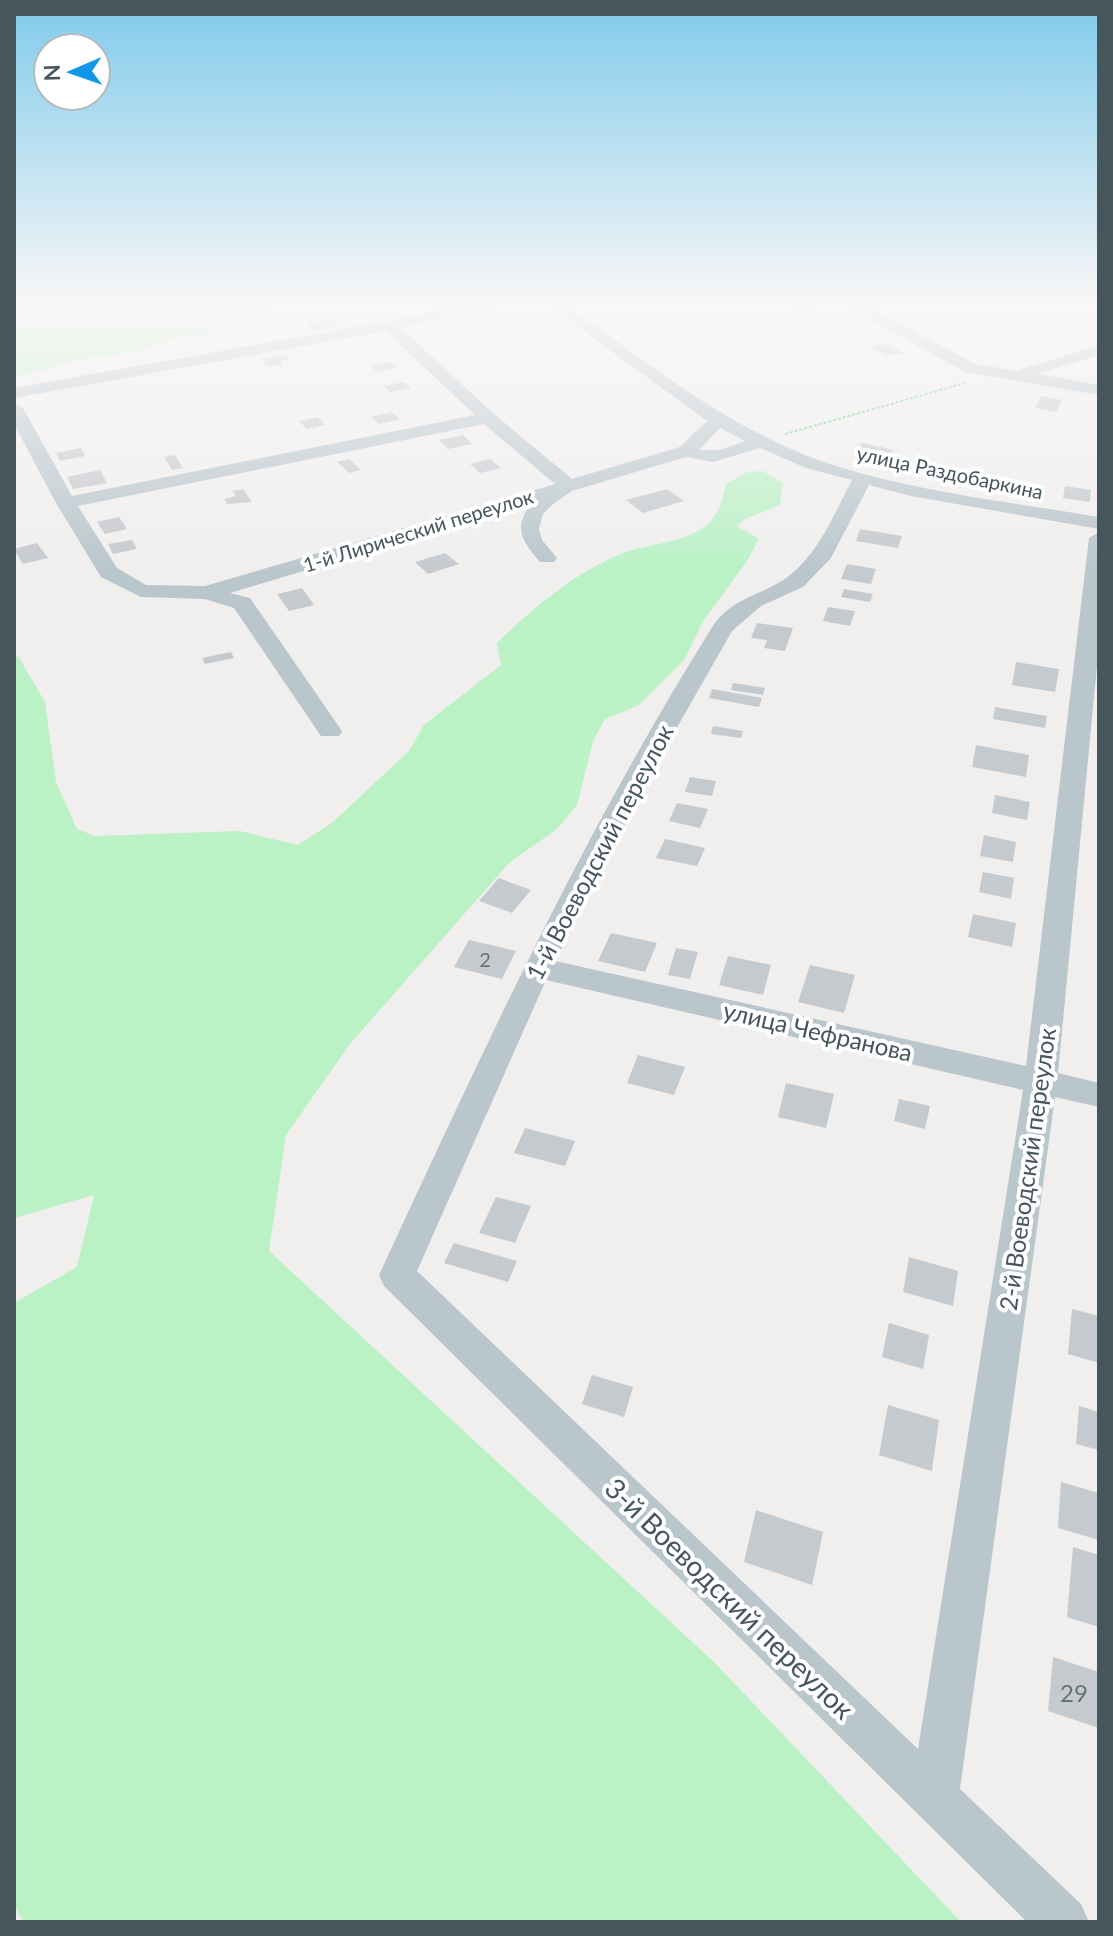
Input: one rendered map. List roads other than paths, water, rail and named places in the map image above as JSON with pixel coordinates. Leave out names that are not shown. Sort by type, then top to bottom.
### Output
[{"type":"street","points":[[460,392],[568,485],[540,504],[529,524],[531,538],[547,558]]},
{"type":"street","name":"улица Раздобаркина","points":[[679,392],[718,420],[759,442],[813,464],[980,504],[1099,523]]},
{"type":"street","points":[[14,408],[66,503],[488,418]]},
{"type":"street","name":"1-й Лирический переулок","points":[[66,503],[109,572],[141,591],[206,593],[687,451],[718,420]]},
{"type":"street","points":[[687,451],[695,456],[716,457],[759,442]]},
{"type":"street","name":"1-й Воеводский переулок","points":[[397,1275],[537,967],[646,759],[723,627],[753,601],[795,582],[824,554],[863,478]]},
{"type":"street","name":"2-й Воеводский переулок","points":[[935,1797],[1041,1081],[1099,538]]},
{"type":"street","points":[[206,593],[242,603],[330,731]]},
{"type":"street","name":"улица Чефранова","points":[[537,967],[1099,1095]]},
{"type":"street","name":"3-й Воеводский переулок","points":[[397,1275],[1063,1922]]}]
